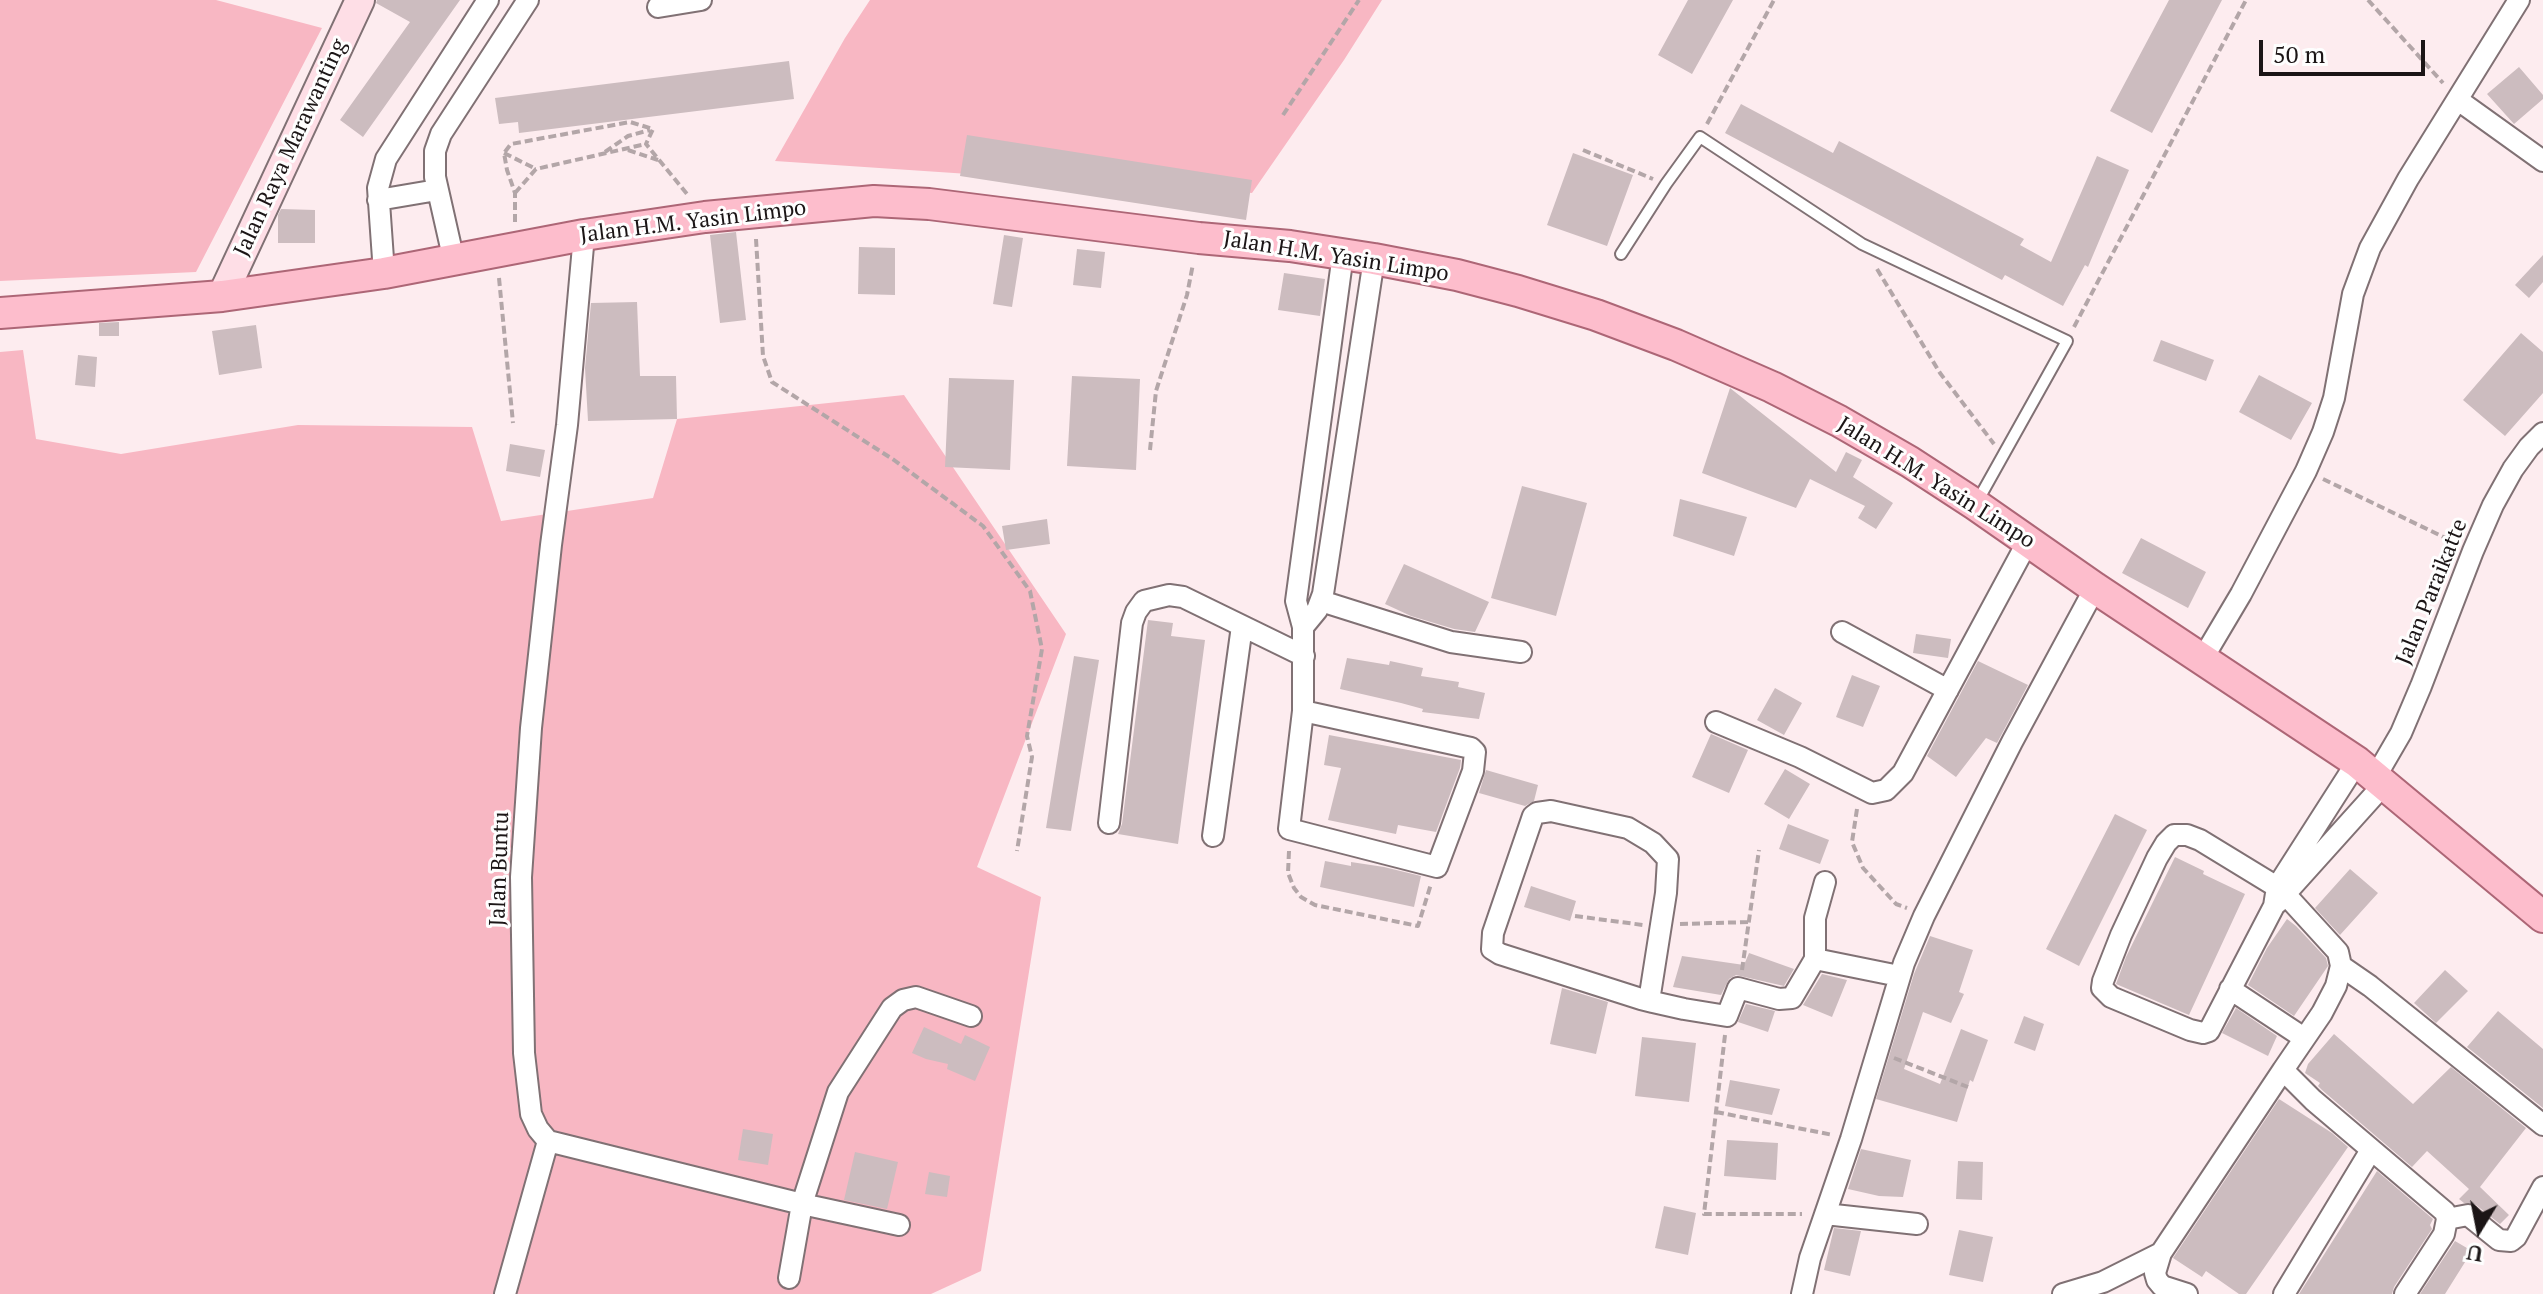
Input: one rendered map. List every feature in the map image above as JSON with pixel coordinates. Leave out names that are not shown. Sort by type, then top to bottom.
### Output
[{"type":"main road","name":"Jalan H.M. Yasin Limpo","points":[[0,313],[222,296],[384,273],[584,235],[705,217],[826,204],[903,202],[1343,254],[1457,275],[1596,315],[1676,345],[1772,387],[1839,421],[1976,505],[2373,774],[2543,917]]},
{"type":"street","name":"Jalan Raya Marawanting","points":[[222,296],[360,0]]},
{"type":"street","points":[[384,273],[378,200],[386,159],[488,0]]},
{"type":"street","points":[[454,261],[437,190],[435,151],[441,134],[528,0]]},
{"type":"street","points":[[658,7],[701,0]]},
{"type":"street","points":[[2203,658],[2241,594],[2306,471],[2323,432],[2334,398],[2353,294],[2370,248],[2408,179],[2519,0]]},
{"type":"street","points":[[2458,100],[2543,161]]},
{"type":"street","points":[[378,200],[437,190]]},
{"type":"street","name":"Jalan Buntu","points":[[548,1141],[531,1114],[527,1091],[521,877],[531,728],[567,425],[584,235]]},
{"type":"street","points":[[1303,711],[1471,748],[1475,752],[1473,771],[1437,867],[1289,829],[1303,711],[1303,627],[1296,601],[1343,254]]},
{"type":"street","points":[[1303,627],[1321,601],[1374,259]]},
{"type":"street","name":"Jalan Paraikatte","points":[[2373,774],[2401,733],[2473,551],[2513,469],[2543,433]]},
{"type":"street","points":[[1716,722],[1800,757],[1860,788],[1876,794],[1886,790],[1903,773],[2028,541]]},
{"type":"street","points":[[1802,1294],[1810,1258],[1851,1139],[1899,976],[1924,916],[2012,742],[2095,588]]},
{"type":"street","points":[[1109,823],[1132,623],[1144,601],[1156,596],[1183,597],[1304,656]]},
{"type":"street","points":[[1321,601],[1451,642],[1521,652]]},
{"type":"street","points":[[1213,836],[1242,626]]},
{"type":"street","points":[[1842,632],[1948,690]]},
{"type":"street","points":[[2187,1294],[2162,1286],[2157,1280],[2155,1273],[2161,1253],[2336,986],[2341,966],[2338,952],[2279,896],[2200,840],[2187,835],[2174,835],[2157,858],[2121,935],[2102,988],[2111,997],[2190,1030],[2209,1031],[2279,896],[2373,774]]},
{"type":"street","points":[[2279,896],[2373,774]]},
{"type":"street","points":[[1649,1001],[1666,893],[1668,859],[1653,843],[1628,828],[1551,811],[1537,813],[1533,816],[1493,933],[1492,949],[1510,959],[1649,1001],[1727,1016],[1738,988],[1779,999],[1792,998],[1815,959],[1813,927],[1825,882]]},
{"type":"street","points":[[1815,959],[1899,976]]},
{"type":"street","points":[[2341,966],[2543,1125]]},
{"type":"street","points":[[2230,989],[2304,1038]]},
{"type":"street","points":[[789,1278],[802,1204],[838,1092],[892,1008],[903,1000],[916,997],[971,1016]]},
{"type":"street","points":[[2283,1070],[2313,1100],[2445,1212],[2444,1234],[2405,1294]]},
{"type":"street","points":[[505,1294],[548,1141],[899,1225]]},
{"type":"street","points":[[2284,1294],[2371,1150]]},
{"type":"street","points":[[2447,1219],[2468,1215],[2499,1240],[2511,1241],[2543,1187]]},
{"type":"street","points":[[1825,1214],[1917,1224]]},
{"type":"street","points":[[2063,1294],[2103,1282],[2161,1253]]},
{"type":"lane","points":[[1621,254],[1700,137],[1862,244],[2067,341],[1976,505]]},
{"type":"path","points":[[1283,115],[1359,0]]},
{"type":"path","points":[[1700,137],[1774,0]]},
{"type":"path","points":[[2067,341],[2246,0]]},
{"type":"path","points":[[2368,0],[2458,100]]},
{"type":"path","points":[[513,423],[506,250],[515,193],[504,153],[511,144],[630,122],[653,129]]},
{"type":"path","points":[[646,144],[653,129]]},
{"type":"path","points":[[601,154],[628,136],[653,129]]},
{"type":"path","points":[[515,193],[536,169],[646,144]]},
{"type":"path","points":[[646,144],[705,217]]},
{"type":"path","points":[[625,149],[660,160]]},
{"type":"path","points":[[1583,150],[1666,184]]},
{"type":"path","points":[[504,153],[536,169]]},
{"type":"path","points":[[754,213],[763,356],[772,382],[894,460],[983,526],[1030,591],[1042,649],[1027,736],[1032,757],[1017,851]]},
{"type":"path","points":[[1150,450],[1156,391],[1187,295],[1199,238]]},
{"type":"path","points":[[1862,244],[1940,373],[2003,456]]},
{"type":"path","points":[[2306,471],[2473,551]]},
{"type":"path","points":[[1860,788],[1852,842],[1863,868],[1896,904],[1924,916]]},
{"type":"path","points":[[1289,829],[1288,873],[1301,897],[1315,905],[1418,926],[1437,867]]},
{"type":"path","points":[[1738,988],[1759,850]]},
{"type":"path","points":[[1727,1016],[1704,1214],[1825,1214]]},
{"type":"path","points":[[1877,1052],[1968,1087]]},
{"type":"path","points":[[1715,1112],[1851,1139]]},
{"type":"shaded area","points":[[0,0],[216,0],[322,28],[196,272],[0,281]]},
{"type":"shaded area","points":[[870,0],[1382,0],[1252,193],[775,161]]},
{"type":"shaded area","points":[[23,350],[36,439],[121,454],[298,425],[472,427],[501,521],[653,498],[677,419],[904,395],[1066,634],[977,867],[1041,897],[981,1271],[931,1294],[0,1294],[0,352]]},
{"type":"building","points":[[377,0],[460,0],[363,137],[340,120],[410,22],[376,3]]},
{"type":"building","points":[[1688,0],[1733,0],[1692,74],[1658,55]]},
{"type":"building","points":[[2169,0],[2222,0],[2152,133],[2110,111]]},
{"type":"building","points":[[789,61],[794,99],[519,133],[518,122],[499,124],[495,98]]},
{"type":"building","points":[[2519,67],[2543,99],[2514,124],[2487,94]]},
{"type":"building","points":[[1741,104],[1833,153],[1839,141],[2024,239],[2020,245],[2051,262],[2097,156],[2129,170],[2088,267],[2085,265],[2063,306],[2005,275],[2002,280],[1725,133]]},
{"type":"building","points":[[967,135],[1252,180],[1246,220],[960,176]]},
{"type":"building","points":[[1573,153],[1633,175],[1607,246],[1547,225]]},
{"type":"building","points":[[281,209],[315,210],[315,243],[278,243],[278,215]]},
{"type":"building","points":[[736,232],[746,320],[720,323],[710,235]]},
{"type":"building","points":[[1004,235],[1023,238],[1012,307],[993,304]]},
{"type":"building","points":[[859,247],[895,248],[895,295],[858,294]]},
{"type":"building","points":[[1077,249],[1105,252],[1101,288],[1073,285]]},
{"type":"building","points":[[2543,255],[2543,282],[2529,298],[2515,285]]},
{"type":"building","points":[[1284,273],[1325,279],[1320,316],[1278,310]]},
{"type":"building","points":[[637,302],[640,376],[676,376],[677,419],[588,421],[585,368],[591,303]]},
{"type":"building","points":[[119,322],[119,336],[99,336],[99,323]]},
{"type":"building","points":[[256,325],[262,368],[219,375],[212,331]]},
{"type":"building","points":[[2521,333],[2543,352],[2543,393],[2505,436],[2463,400]]},
{"type":"building","points":[[2161,340],[2214,360],[2206,381],[2153,361]]},
{"type":"building","points":[[78,355],[97,357],[95,387],[75,385]]},
{"type":"building","points":[[2259,375],[2312,403],[2291,440],[2239,412]]},
{"type":"building","points":[[1072,376],[1140,379],[1136,470],[1067,466]]},
{"type":"building","points":[[949,378],[1014,380],[1010,470],[945,467]]},
{"type":"building","points":[[1730,388],[1836,472],[1846,452],[1862,460],[1853,477],[1893,503],[1876,529],[1858,518],[1865,506],[1810,479],[1796,508],[1702,473]]},
{"type":"building","points":[[510,444],[545,450],[540,477],[506,471]]},
{"type":"building","points":[[1522,486],[1587,503],[1556,616],[1491,598]]},
{"type":"building","points":[[1680,499],[1747,517],[1734,556],[1673,536]]},
{"type":"building","points":[[1047,519],[1050,544],[1006,550],[1002,526]]},
{"type":"building","points":[[2141,538],[2206,572],[2188,608],[2122,573]]},
{"type":"building","points":[[1404,564],[1489,602],[1475,632],[1411,616],[1385,604]]},
{"type":"building","points":[[1148,620],[1173,623],[1171,636],[1205,640],[1178,844],[1118,834],[1122,824]]},
{"type":"building","points":[[1916,634],[1951,639],[1948,658],[1913,653]]},
{"type":"building","points":[[1074,656],[1099,660],[1071,831],[1046,828]]},
{"type":"building","points":[[1347,658],[1389,665],[1390,661],[1423,668],[1421,676],[1459,682],[1458,687],[1485,693],[1479,719],[1422,712],[1423,709],[1340,689]]},
{"type":"building","points":[[1978,661],[2028,685],[1997,743],[1986,738],[1956,777],[1927,756]]},
{"type":"building","points":[[1852,675],[1880,686],[1863,727],[1836,717]]},
{"type":"building","points":[[1775,688],[1802,703],[1784,735],[1757,720]]},
{"type":"building","points":[[1711,734],[1748,750],[1729,793],[1692,777]]},
{"type":"building","points":[[1329,735],[1461,760],[1436,832],[1398,825],[1396,834],[1328,820],[1341,768],[1324,765]]},
{"type":"building","points":[[1785,769],[1810,784],[1789,819],[1764,804]]},
{"type":"building","points":[[1486,770],[1538,785],[1534,801],[1525,806],[1479,793]]},
{"type":"building","points":[[2115,814],[2147,830],[2079,966],[2046,949]]},
{"type":"building","points":[[1788,824],[1829,840],[1820,864],[1779,849]]},
{"type":"building","points":[[2175,857],[2245,894],[2189,1015],[2116,984]]},
{"type":"building","points":[[1325,861],[1384,867],[1421,876],[1414,907],[1320,887]]},
{"type":"building","points":[[2350,869],[2378,893],[2340,935],[2315,908]]},
{"type":"building","points":[[1531,886],[1576,901],[1570,921],[1524,907]]},
{"type":"building","points":[[2287,919],[2326,958],[2328,966],[2294,1016],[2248,985],[2267,948]]},
{"type":"building","points":[[1930,936],[1973,950],[1959,992],[1964,994],[1951,1023],[1923,1012],[1904,1069],[1940,1084],[1961,1029],[1988,1040],[1973,1082],[1970,1080],[1957,1122],[1876,1099],[1914,974]]},
{"type":"building","points":[[1749,953],[1794,969],[1784,986],[1736,975],[1729,979],[1721,995],[1673,987],[1682,956],[1744,965]]},
{"type":"building","points":[[2445,970],[2468,991],[2436,1023],[2414,1003]]},
{"type":"building","points":[[1822,974],[1847,980],[1832,1017],[1803,1005]]},
{"type":"building","points":[[1562,988],[1608,1002],[1596,1054],[1550,1044]]},
{"type":"building","points":[[1746,1004],[1775,1011],[1768,1032],[1738,1022]]},
{"type":"building","points":[[2236,1008],[2277,1036],[2268,1056],[2222,1033]]},
{"type":"building","points":[[2498,1011],[2543,1049],[2543,1108],[2467,1047]]},
{"type":"building","points":[[2024,1016],[2044,1024],[2035,1051],[2014,1043]]},
{"type":"building","points":[[924,1027],[961,1044],[965,1035],[990,1047],[975,1081],[947,1069],[948,1064],[912,1053]]},
{"type":"building","points":[[2334,1034],[2413,1104],[2451,1067],[2526,1128],[2480,1187],[2509,1215],[2500,1224],[2476,1205],[2459,1199],[2469,1189],[2427,1151],[2412,1167],[2305,1073],[2308,1064]]},
{"type":"building","points":[[1642,1037],[1696,1043],[1689,1102],[1635,1096]]},
{"type":"building","points":[[1730,1080],[1780,1089],[1772,1115],[1725,1106]]},
{"type":"building","points":[[2279,1099],[2348,1147],[2246,1294],[2239,1294],[2206,1271],[2202,1277],[2173,1258]]},
{"type":"building","points":[[743,1129],[773,1134],[768,1165],[738,1160]]},
{"type":"building","points":[[1727,1140],[1778,1143],[1776,1180],[1724,1176]]},
{"type":"building","points":[[1861,1149],[1911,1160],[1903,1197],[1879,1196],[1848,1189]]},
{"type":"building","points":[[855,1152],[898,1162],[887,1209],[844,1200]]},
{"type":"building","points":[[1958,1161],[1983,1162],[1982,1200],[1956,1199]]},
{"type":"building","points":[[2377,1171],[2433,1219],[2432,1229],[2392,1294],[2299,1294]]},
{"type":"building","points":[[929,1172],[950,1176],[947,1197],[925,1194]]},
{"type":"building","points":[[1664,1206],[1696,1213],[1688,1255],[1655,1248]]},
{"type":"building","points":[[1834,1228],[1861,1231],[1850,1276],[1824,1270]]},
{"type":"building","points":[[1959,1230],[1993,1237],[1983,1282],[1949,1275]]},
{"type":"building","points":[[2455,1241],[2472,1251],[2445,1294],[2420,1294]]}]
